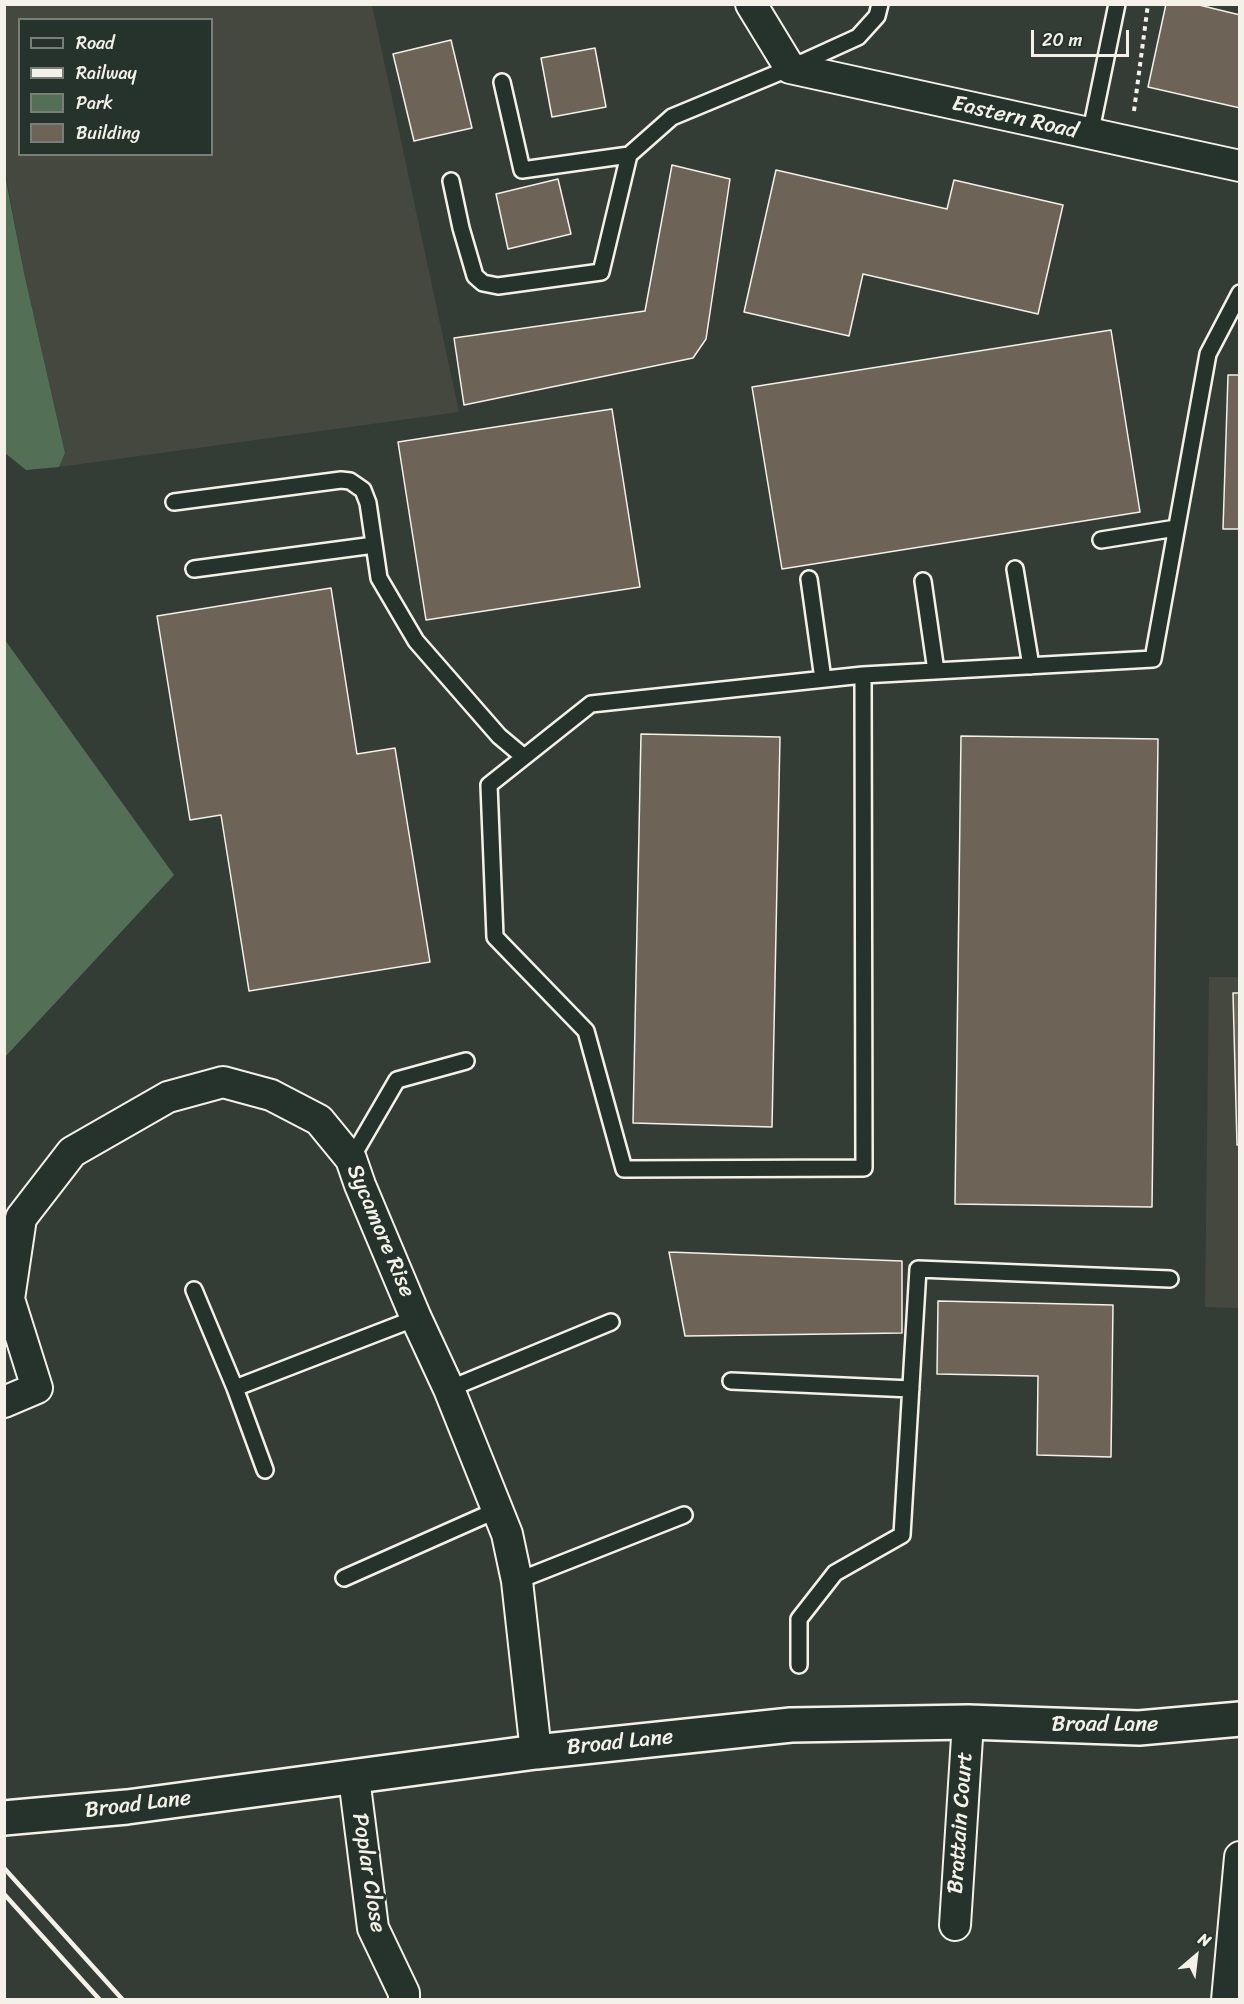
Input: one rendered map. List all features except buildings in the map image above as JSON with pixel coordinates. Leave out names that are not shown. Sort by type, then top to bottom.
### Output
[{"type":"street","points":[[752,4],[790,68]]},
{"type":"street","name":"Eastern Road","points":[[790,68],[1239,166]]},
{"type":"street","name":"Sycamore Rise","points":[[4,1402],[37,1388],[9,1299],[21,1218],[72,1152],[168,1097],[223,1082],[271,1095],[319,1120],[351,1159],[416,1318],[449,1389],[507,1534],[517,1581],[536,1752]]},
{"type":"street","name":"Broad Lane","points":[[4,1818],[127,1808],[536,1752],[791,1725],[968,1722],[1139,1728],[1239,1719]]},
{"type":"street","name":"Brattain Court","points":[[955,1925],[968,1722]]},
{"type":"street","name":"Poplar Close","points":[[354,1778],[373,1928],[404,1993],[404,2000]]},
{"type":"street","points":[[1227,2000],[1239,1857]]},
{"type":"lane","points":[[502,82],[522,170],[629,155],[672,117],[858,37],[877,16],[880,4]]},
{"type":"lane","points":[[1090,135],[1117,4]]},
{"type":"lane","points":[[451,180],[461,228],[475,276],[483,283],[498,286],[601,272],[629,155]]},
{"type":"lane","points":[[863,675],[864,1168],[624,1169],[586,1031],[495,937],[489,784],[591,704],[863,675],[1153,659],[1208,354],[1239,293]]},
{"type":"lane","points":[[174,502],[341,480],[350,481],[363,490],[368,503],[379,578],[416,641],[499,736],[524,757]]},
{"type":"lane","points":[[1101,540],[1176,528]]},
{"type":"lane","points":[[194,568],[374,545]]},
{"type":"lane","points":[[1015,569],[1031,666]]},
{"type":"lane","points":[[809,579],[823,680]]},
{"type":"lane","points":[[923,581],[936,671]]},
{"type":"lane","points":[[351,1159],[397,1080],[466,1061]]},
{"type":"lane","points":[[799,1665],[799,1619],[835,1573],[902,1534],[918,1269],[1170,1279]]},
{"type":"lane","points":[[194,1290],[235,1388],[265,1470]]},
{"type":"lane","points":[[235,1388],[416,1318]]},
{"type":"lane","points":[[449,1389],[611,1322]]},
{"type":"lane","points":[[731,1381],[911,1389]]},
{"type":"lane","points":[[344,1578],[497,1510]]},
{"type":"lane","points":[[517,1581],[684,1515]]},
{"type":"path","points":[[1133,113],[1148,4]]},
{"type":"shaded area","points":[[4,5],[372,5],[459,412],[59,467],[65,453],[24,273],[5,170]]},
{"type":"shaded area","points":[[1209,977],[1239,977],[1239,1308],[1205,1307]]},
{"type":"green space","points":[[4,170],[24,273],[65,453],[59,467],[26,470],[5,453]]},
{"type":"green space","points":[[5,640],[174,875],[4,1057]]},
{"type":"railway","points":[[4,1868],[123,2000]]},
{"type":"railway","points":[[4,1894],[100,2000]]}]
